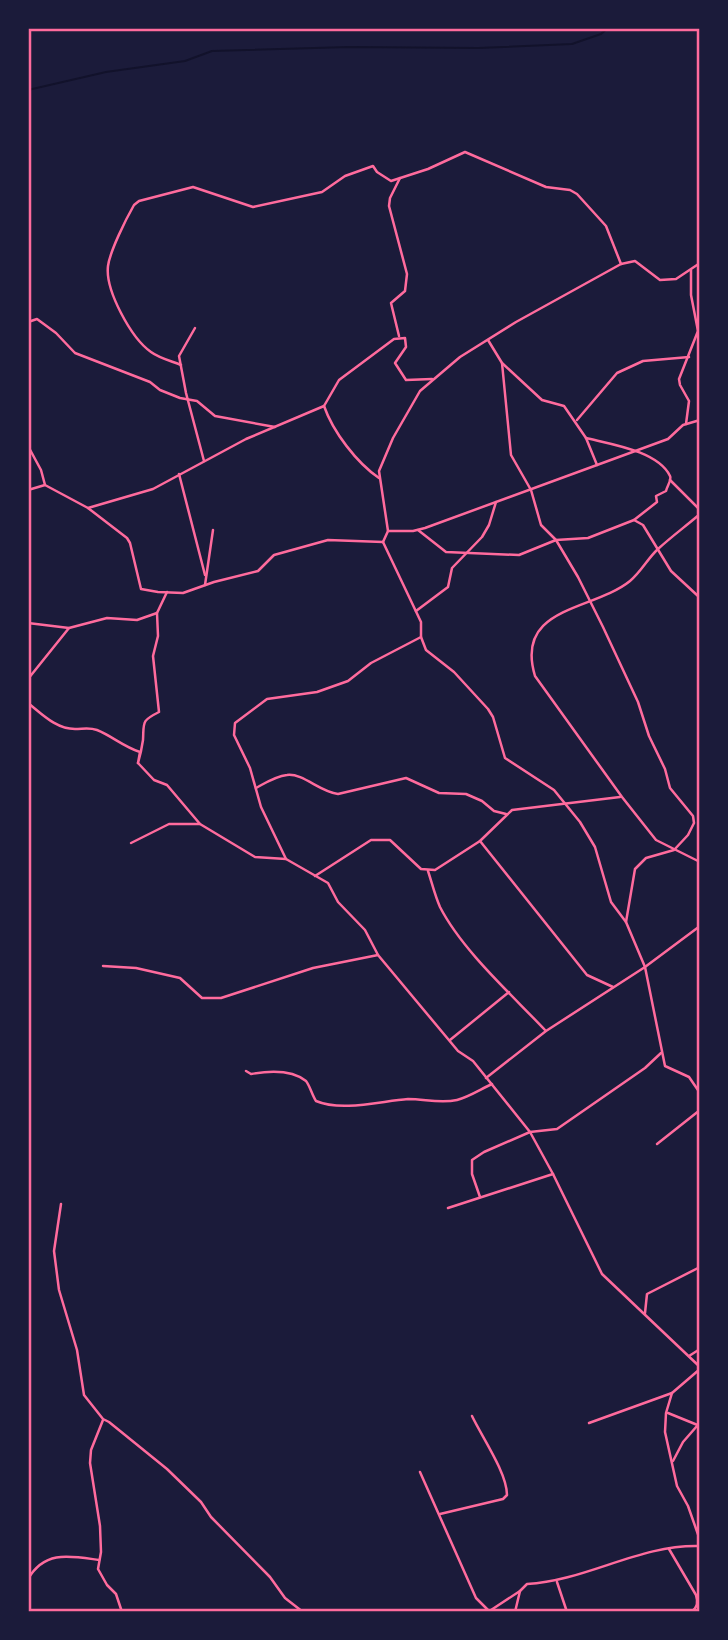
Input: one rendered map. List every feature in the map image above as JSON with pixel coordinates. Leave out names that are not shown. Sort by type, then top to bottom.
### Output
[{"type":"street","points":[[181,365],[152,353],[143,345],[118,307],[108,268],[134,205],[139,201],[193,187],[253,207],[322,192],[345,176],[373,166],[391,181],[428,169],[465,152],[546,187],[570,190],[577,194],[606,226],[621,264]]},
{"type":"street","points":[[399,338],[391,303],[405,291],[407,274],[389,202],[400,178]]},
{"type":"street","points":[[383,542],[388,531],[379,471],[393,438],[420,391],[460,357],[621,264],[635,261],[660,280],[676,279],[700,262]]},
{"type":"street","points":[[686,424],[689,401],[679,382],[698,331],[691,295],[691,268]]},
{"type":"street","points":[[28,322],[40,321],[75,353],[150,382],[160,390],[180,398],[197,401],[215,416],[275,427]]},
{"type":"street","points":[[195,328],[179,353],[187,398],[204,461]]},
{"type":"street","points":[[88,508],[153,489],[204,461],[324,406],[340,380],[374,353],[399,338],[405,338],[406,347],[395,363],[406,380],[435,378]]},
{"type":"street","points":[[488,340],[502,363],[542,400],[564,406],[586,438],[597,465]]},
{"type":"street","points":[[576,421],[617,373],[643,361],[689,357]]},
{"type":"street","points":[[502,363],[511,455],[531,490],[541,525],[555,540],[578,577],[603,627],[638,702],[670,788],[693,816],[694,823],[688,835],[674,850],[646,858],[635,869],[626,922]]},
{"type":"street","points":[[324,406],[360,464],[379,478]]},
{"type":"street","points":[[388,531],[418,530],[531,490],[668,439],[686,424],[700,420]]},
{"type":"street","points":[[586,438],[638,450],[664,469],[670,480],[683,490],[700,512],[657,550],[630,581],[559,613],[546,622],[536,639],[530,659],[536,676],[656,840],[700,862]]},
{"type":"street","points":[[28,446],[41,470],[45,485]]},
{"type":"street","points":[[179,474],[205,575]]},
{"type":"street","points":[[418,530],[443,551],[519,555],[555,540],[588,538],[634,520],[652,508],[657,502],[656,496],[666,491],[670,480]]},
{"type":"street","points":[[28,490],[45,485],[88,508],[118,530],[130,543],[141,589],[183,593],[258,571],[274,555],[328,540],[383,542]]},
{"type":"street","points":[[416,611],[447,587],[452,568],[485,532],[496,502]]},
{"type":"street","points":[[634,520],[643,525],[671,571],[698,596]]},
{"type":"street","points":[[205,585],[213,530]]},
{"type":"street","points":[[383,542],[421,622],[421,637],[426,650],[454,672],[488,709],[493,717],[505,758],[554,790],[580,822],[595,847],[611,902],[626,922],[645,967],[665,1066],[689,1077],[700,1093]]},
{"type":"street","points":[[138,763],[145,721],[159,712],[153,656],[158,636],[157,613],[167,592]]},
{"type":"street","points":[[28,623],[69,628],[107,618],[137,620],[157,613]]},
{"type":"street","points":[[28,679],[69,628]]},
{"type":"street","points":[[286,859],[261,807],[250,768],[234,735],[235,723],[267,699],[317,692],[348,681],[371,663],[421,637]]},
{"type":"street","points":[[28,703],[58,726],[92,728],[127,748],[140,752],[138,763]]},
{"type":"street","points":[[138,763],[154,780],[167,785],[201,824],[255,858],[286,859],[328,883],[338,902],[365,930],[378,955],[458,1051],[473,1061],[530,1132],[601,1274],[700,1368],[672,1393],[589,1423]]},
{"type":"street","points":[[256,788],[283,775],[292,775],[328,793],[338,794],[406,778],[439,793],[466,794],[482,801],[494,811],[506,814]]},
{"type":"street","points":[[315,876],[370,840],[380,839],[390,839],[421,869],[435,870],[480,841],[512,810],[622,797]]},
{"type":"street","points":[[131,843],[169,824],[201,824]]},
{"type":"street","points":[[480,841],[587,975],[614,987]]},
{"type":"street","points":[[428,871],[440,906],[482,964],[546,1031]]},
{"type":"street","points":[[486,1078],[546,1031],[645,967],[700,926]]},
{"type":"street","points":[[103,966],[136,968],[180,978],[202,998],[221,998],[313,968],[378,955]]},
{"type":"street","points":[[450,1040],[509,992]]},
{"type":"street","points":[[480,1198],[472,1174],[472,1160],[530,1132],[557,1129],[645,1068],[661,1053]]},
{"type":"street","points":[[246,1071],[251,1074],[282,1072],[302,1079],[309,1083],[316,1101],[324,1104],[368,1105],[408,1100],[441,1103],[459,1100],[492,1084]]},
{"type":"street","points":[[657,1144],[700,1110]]},
{"type":"street","points":[[448,1208],[553,1174]]},
{"type":"street","points":[[61,1204],[54,1251],[59,1290],[77,1350],[84,1395],[103,1419],[167,1469],[201,1502],[211,1517],[270,1577],[285,1598],[303,1612]]},
{"type":"street","points":[[645,1313],[647,1293],[700,1267]]},
{"type":"street","points":[[689,1356],[700,1349]]},
{"type":"street","points":[[672,1393],[666,1413],[666,1432],[677,1486],[688,1506],[700,1540]]},
{"type":"street","points":[[666,1413],[699,1426],[683,1441],[673,1461]]},
{"type":"street","points":[[440,1514],[503,1499],[507,1495],[501,1474],[472,1416]]},
{"type":"street","points":[[103,1419],[91,1450],[90,1463],[100,1526],[99,1575],[116,1594],[122,1612]]},
{"type":"street","points":[[420,1472],[476,1598],[489,1612],[527,1584],[557,1581],[681,1545],[700,1546]]},
{"type":"street","points":[[669,1549],[698,1602]]},
{"type":"street","points":[[28,1579],[36,1565],[55,1557],[99,1560]]},
{"type":"street","points":[[557,1581],[567,1612]]},
{"type":"street","points":[[515,1612],[520,1591]]},
{"type":"street","points":[[691,1612],[696,1609],[700,1597]]},
{"type":"waterway","points":[[28,90],[106,72],[185,61],[212,51],[349,47],[478,48],[572,44],[601,34],[608,28]]}]
